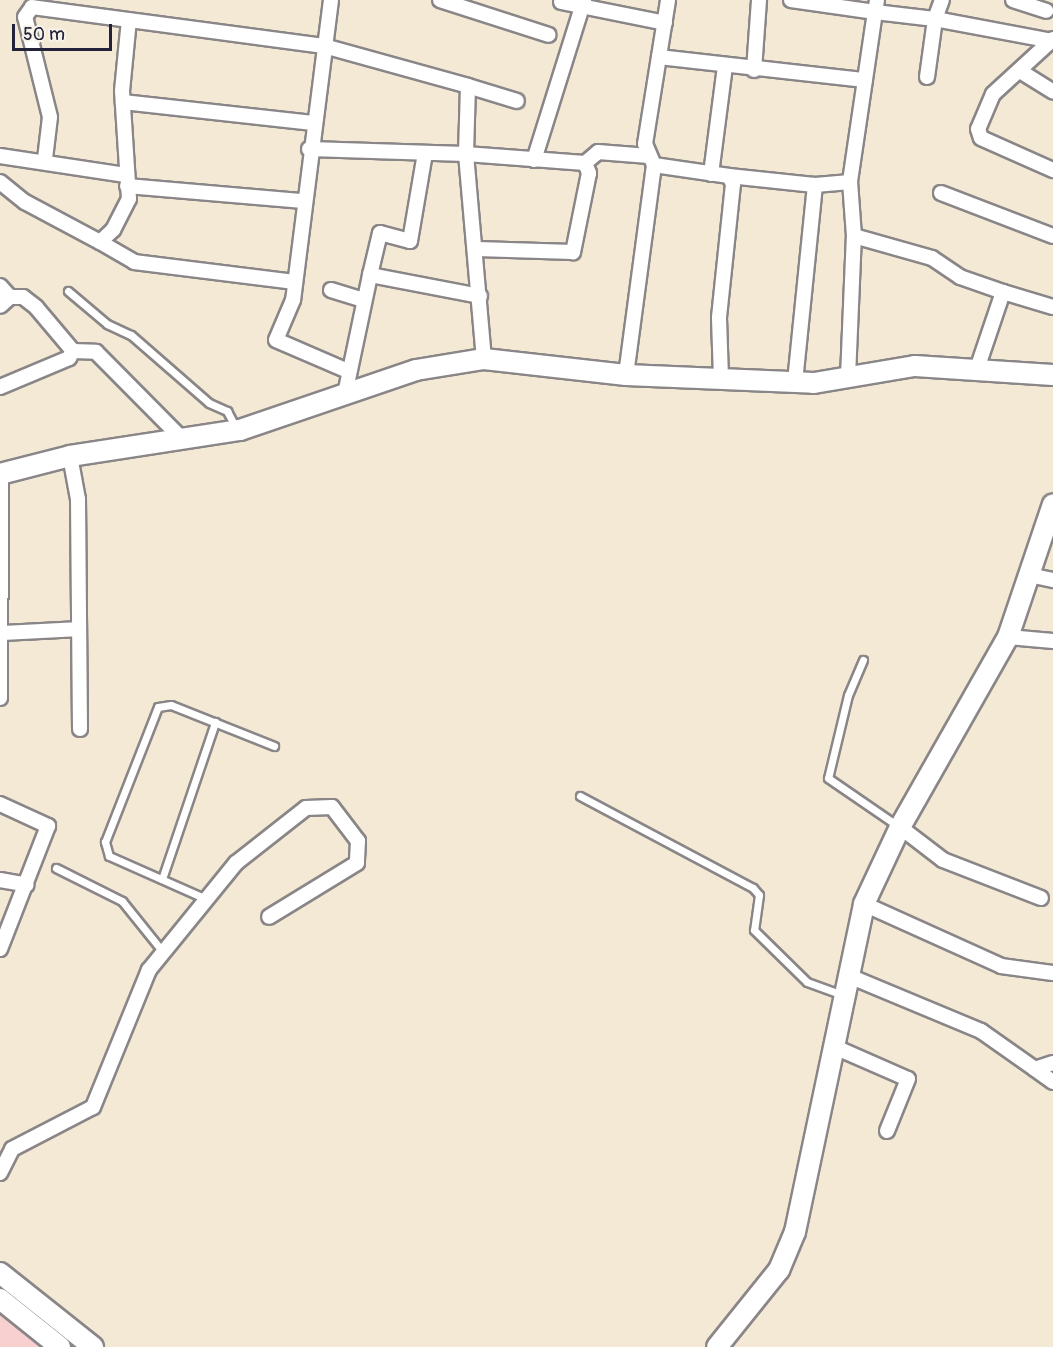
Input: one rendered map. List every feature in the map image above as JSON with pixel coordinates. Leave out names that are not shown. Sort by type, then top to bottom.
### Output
[{"type":"street","points":[[330,0],[309,149],[295,282],[276,340],[348,370]]},
{"type":"street","points":[[440,0],[549,35]]},
{"type":"street","points":[[626,375],[652,160],[645,144],[668,0]]},
{"type":"street","points":[[754,70],[759,0]]},
{"type":"street","points":[[791,0],[876,6],[1052,40]]},
{"type":"street","points":[[927,77],[936,19],[942,0]]},
{"type":"street","points":[[1013,0],[1046,11]]},
{"type":"street","points":[[561,2],[584,3],[665,23]]},
{"type":"street","points":[[534,159],[584,3]]},
{"type":"street","points":[[45,159],[50,117],[37,82],[27,5],[324,46],[517,101]]},
{"type":"street","points":[[848,377],[854,237],[850,182],[876,6]]},
{"type":"street","points":[[100,242],[113,230],[129,199],[123,102],[129,20]]},
{"type":"street","points":[[1052,40],[993,94],[979,123],[981,138],[1053,170]]},
{"type":"street","points":[[659,57],[754,70],[865,80]]},
{"type":"street","points":[[711,174],[725,66]]},
{"type":"street","points":[[1020,71],[1053,92]]},
{"type":"street","points":[[468,86],[466,154],[477,249],[484,359]]},
{"type":"street","points":[[123,102],[313,123]]},
{"type":"street","points":[[309,149],[466,154],[585,163],[598,152],[652,160],[711,174],[815,185],[850,182]]},
{"type":"street","points":[[345,394],[363,300],[380,233],[410,241],[425,153]]},
{"type":"street","points":[[0,156],[45,159],[127,180],[303,201]]},
{"type":"street","points":[[477,249],[573,252],[589,173],[585,163]]},
{"type":"street","points":[[721,379],[719,318],[733,184],[729,176]]},
{"type":"street","points":[[0,182],[25,202],[134,262],[295,282]]},
{"type":"street","points":[[795,382],[815,185]]},
{"type":"street","points":[[941,193],[1053,236]]},
{"type":"street","points":[[854,237],[932,258],[960,277],[1053,307]]},
{"type":"street","points":[[370,275],[480,296]]},
{"type":"street","points":[[0,286],[5,301],[23,297],[36,308],[73,351],[96,352],[180,437]]},
{"type":"street","points":[[331,290],[363,300]]},
{"type":"street","points":[[978,366],[1003,292]]},
{"type":"street","points":[[0,387],[69,358],[73,351]]},
{"type":"street","points":[[0,698],[1,473],[70,456],[180,437],[237,430],[416,370],[484,359],[626,375],[795,382],[848,377],[915,366],[978,366],[1053,375]]},
{"type":"street","points":[[70,456],[78,499],[80,729]]},
{"type":"street","points":[[727,1344],[779,1270],[795,1232],[821,1089],[837,1048],[864,904],[900,827],[1008,637],[1052,509]]},
{"type":"street","points":[[1029,575],[1053,580]]},
{"type":"street","points":[[2,633],[78,629]]},
{"type":"street","points":[[1008,637],[1053,641]]},
{"type":"street","points":[[0,804],[48,826],[27,885],[0,949]]},
{"type":"street","points":[[0,1173],[12,1149],[93,1107],[149,970],[204,898],[236,862],[306,808],[332,807],[358,841],[357,863],[269,917]]},
{"type":"street","points":[[900,827],[943,860],[1041,898]]},
{"type":"street","points":[[0,880],[27,885]]},
{"type":"street","points":[[864,904],[1001,966],[1053,973]]},
{"type":"street","points":[[849,976],[981,1031],[1053,1082]]},
{"type":"street","points":[[837,1048],[908,1079],[887,1131]]},
{"type":"street","points":[[1035,1069],[1053,1063]]},
{"type":"street","points":[[0,1273],[93,1347]]},
{"type":"street","points":[[0,1299],[60,1347]]},
{"type":"lane","points":[[68,291],[107,324],[131,335],[208,403],[227,411],[237,430]]},
{"type":"lane","points":[[863,660],[848,694],[828,778],[900,827]]},
{"type":"lane","points":[[204,898],[109,856],[105,842],[158,707],[171,705],[274,746]]},
{"type":"lane","points":[[162,879],[214,722]]},
{"type":"lane","points":[[580,796],[753,888],[759,895],[754,930],[807,982],[846,996]]},
{"type":"lane","points":[[56,868],[122,901],[162,952]]},
{"type":"shaded area","points":[[0,1309],[52,1347],[0,1347]]}]
